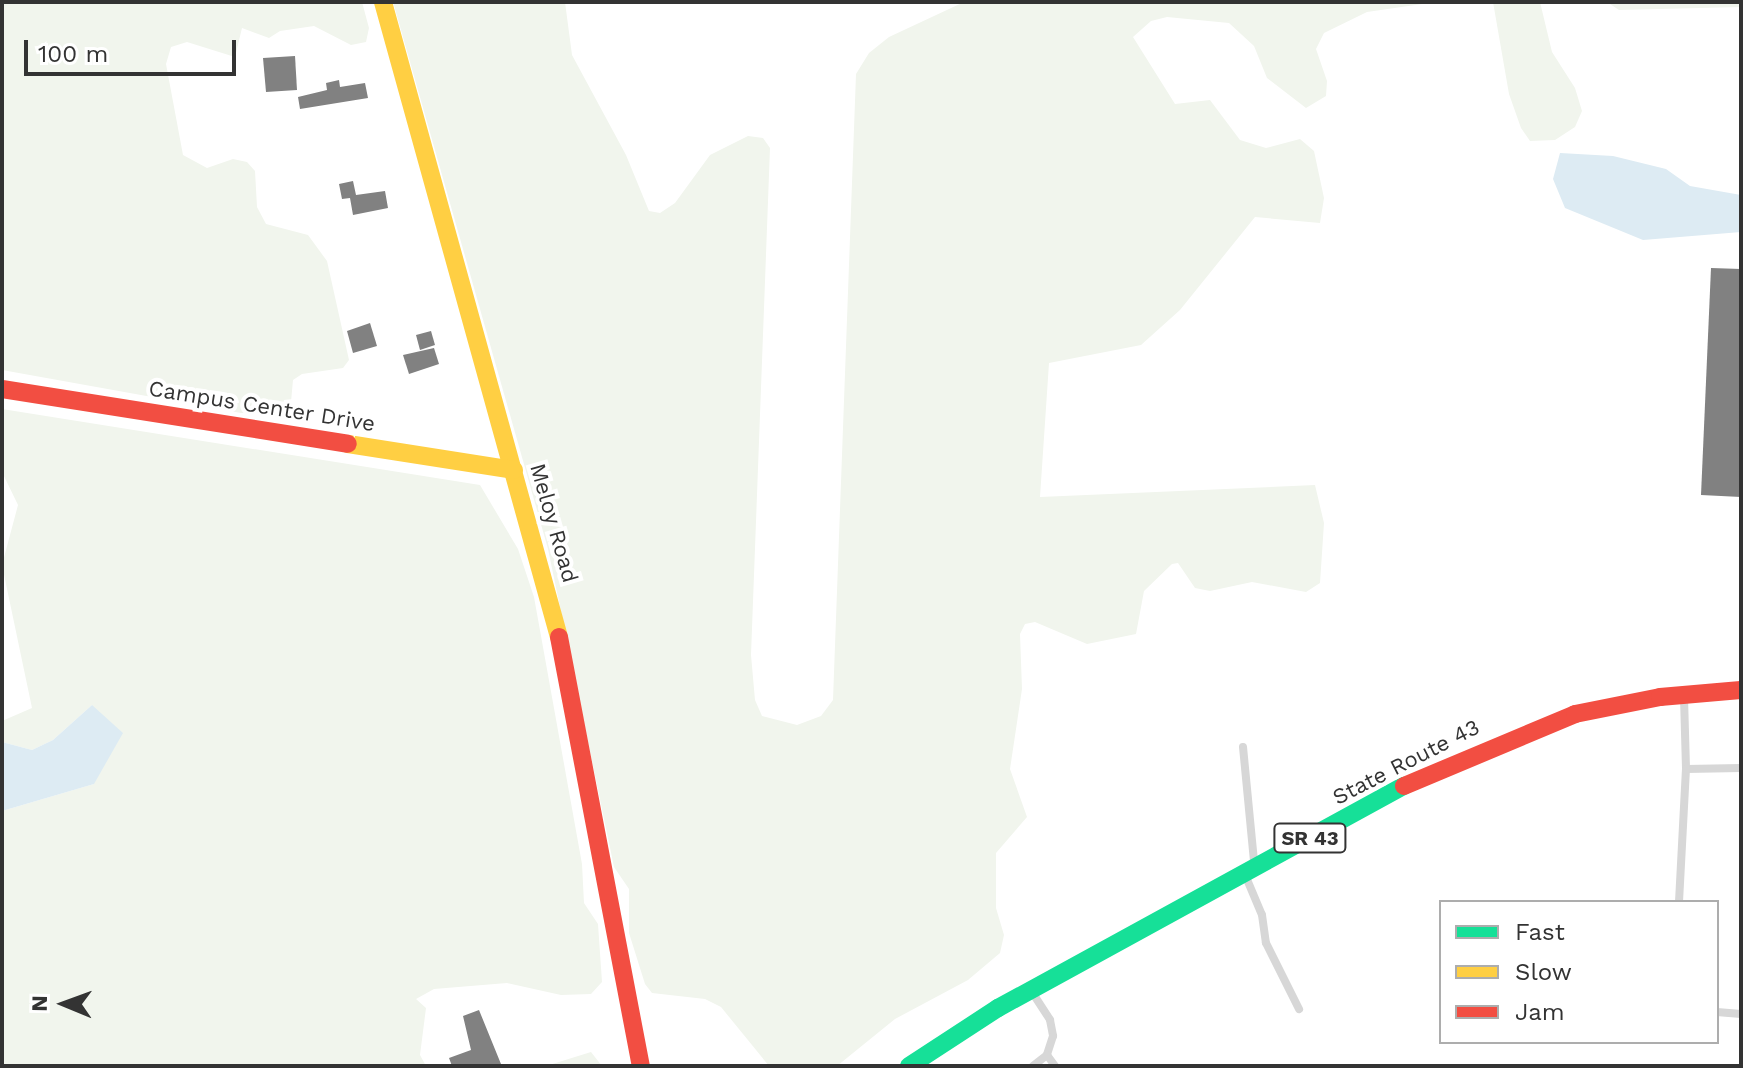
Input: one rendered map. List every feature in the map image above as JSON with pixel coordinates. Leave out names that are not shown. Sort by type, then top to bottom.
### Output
[{"type":"street","name":"Meloy Road","points":[[383,2],[552,602],[641,1066]]},
{"type":"street","name":"Campus Center Drive","points":[[2,389],[514,470]]},
{"type":"street","name":"State Route 43","points":[[909,1066],[1030,990],[1249,870],[1488,746],[1575,714],[1684,695],[1741,690]]},
{"type":"lane","points":[[1679,900],[1686,769],[1684,695]]},
{"type":"lane","points":[[1243,747],[1249,870],[1271,953],[1299,1009]]},
{"type":"lane","points":[[1686,769],[1741,768]]},
{"type":"lane","points":[[1030,990],[1050,1020],[1047,1055],[1055,1066]]},
{"type":"lane","points":[[1719,1012],[1741,1014]]},
{"type":"lane","points":[[1033,1066],[1047,1055]]},
{"type":"shaded area","points":[[2,2],[362,2],[369,28],[366,42],[351,45],[314,26],[280,31],[269,38],[242,28],[235,57],[187,42],[171,47],[166,64],[183,155],[207,168],[233,159],[247,162],[255,171],[257,207],[266,224],[308,235],[327,261],[349,360],[343,368],[302,374],[293,380],[291,402],[303,414],[241,413],[2,370]]},
{"type":"shaded area","points":[[393,2],[565,2],[572,55],[626,155],[649,211],[660,213],[675,203],[710,155],[748,136],[763,138],[770,148],[751,655],[755,700],[762,716],[797,725],[821,716],[833,700],[856,74],[869,53],[889,37],[964,2],[1436,2],[1367,12],[1324,33],[1316,49],[1327,81],[1326,96],[1306,108],[1267,78],[1254,46],[1229,23],[1167,17],[1151,21],[1133,37],[1175,104],[1210,100],[1240,140],[1266,148],[1300,139],[1314,151],[1324,198],[1320,223],[1255,217],[1180,310],[1141,345],[1049,363],[1040,497],[1315,485],[1324,523],[1320,583],[1306,592],[1252,582],[1210,591],[1195,588],[1178,563],[1172,564],[1144,591],[1136,634],[1087,644],[1035,622],[1025,624],[1020,634],[1022,689],[1010,769],[1027,817],[996,853],[996,908],[1004,935],[1000,953],[968,980],[895,1019],[837,1066],[769,1066],[721,1007],[705,999],[652,993],[645,984],[629,933],[629,889],[614,867],[548,549]]},
{"type":"shaded area","points":[[1493,2],[1540,2],[1552,52],[1575,88],[1582,111],[1575,127],[1555,140],[1530,141],[1521,128],[1509,94]]},
{"type":"shaded area","points":[[1607,2],[1741,2],[1741,7],[1619,10]]},
{"type":"shaded area","points":[[1560,153],[1613,156],[1666,169],[1690,186],[1741,195],[1741,232],[1643,240],[1565,208],[1553,179]]},
{"type":"shaded area","points":[[2,409],[480,485],[518,549],[534,597],[582,864],[584,903],[598,924],[602,982],[591,994],[561,995],[507,983],[434,989],[416,999],[426,1008],[420,1055],[426,1066],[2,1066],[2,811],[94,784],[92,705],[53,740],[32,750],[2,742],[2,721],[32,708],[2,565],[18,505],[2,472]]},
{"type":"shaded area","points":[[92,705],[123,733],[94,784],[2,811],[2,742],[32,750],[53,740]]},
{"type":"shaded area","points":[[591,1052],[602,1066],[546,1066]]},
{"type":"building","points":[[295,56],[297,90],[266,92],[263,58]]},
{"type":"building","points":[[339,80],[340,87],[365,83],[368,98],[300,109],[298,97],[327,90],[326,83]]},
{"type":"building","points":[[353,181],[356,195],[385,191],[388,208],[353,215],[350,198],[342,199],[339,184]]},
{"type":"building","points":[[1711,268],[1741,269],[1741,497],[1701,495]]},
{"type":"building","points":[[370,323],[377,346],[353,353],[347,331]]},
{"type":"building","points":[[431,331],[435,345],[420,350],[416,335]]},
{"type":"building","points":[[434,348],[439,364],[409,374],[403,355]]},
{"type":"building","points":[[479,1010],[501,1064],[452,1066],[449,1058],[471,1050],[463,1016]]},
{"type":"traffic: fast","points":[[909,1066],[998,1008],[1404,786]]},
{"type":"traffic: slow","points":[[383,2],[559,637]]},
{"type":"traffic: slow","points":[[348,444],[514,470]]},
{"type":"traffic: jam","points":[[2,389],[348,444]]},
{"type":"traffic: jam","points":[[559,637],[641,1066]]},
{"type":"traffic: jam","points":[[1404,786],[1575,714],[1660,697],[1741,690]]}]
